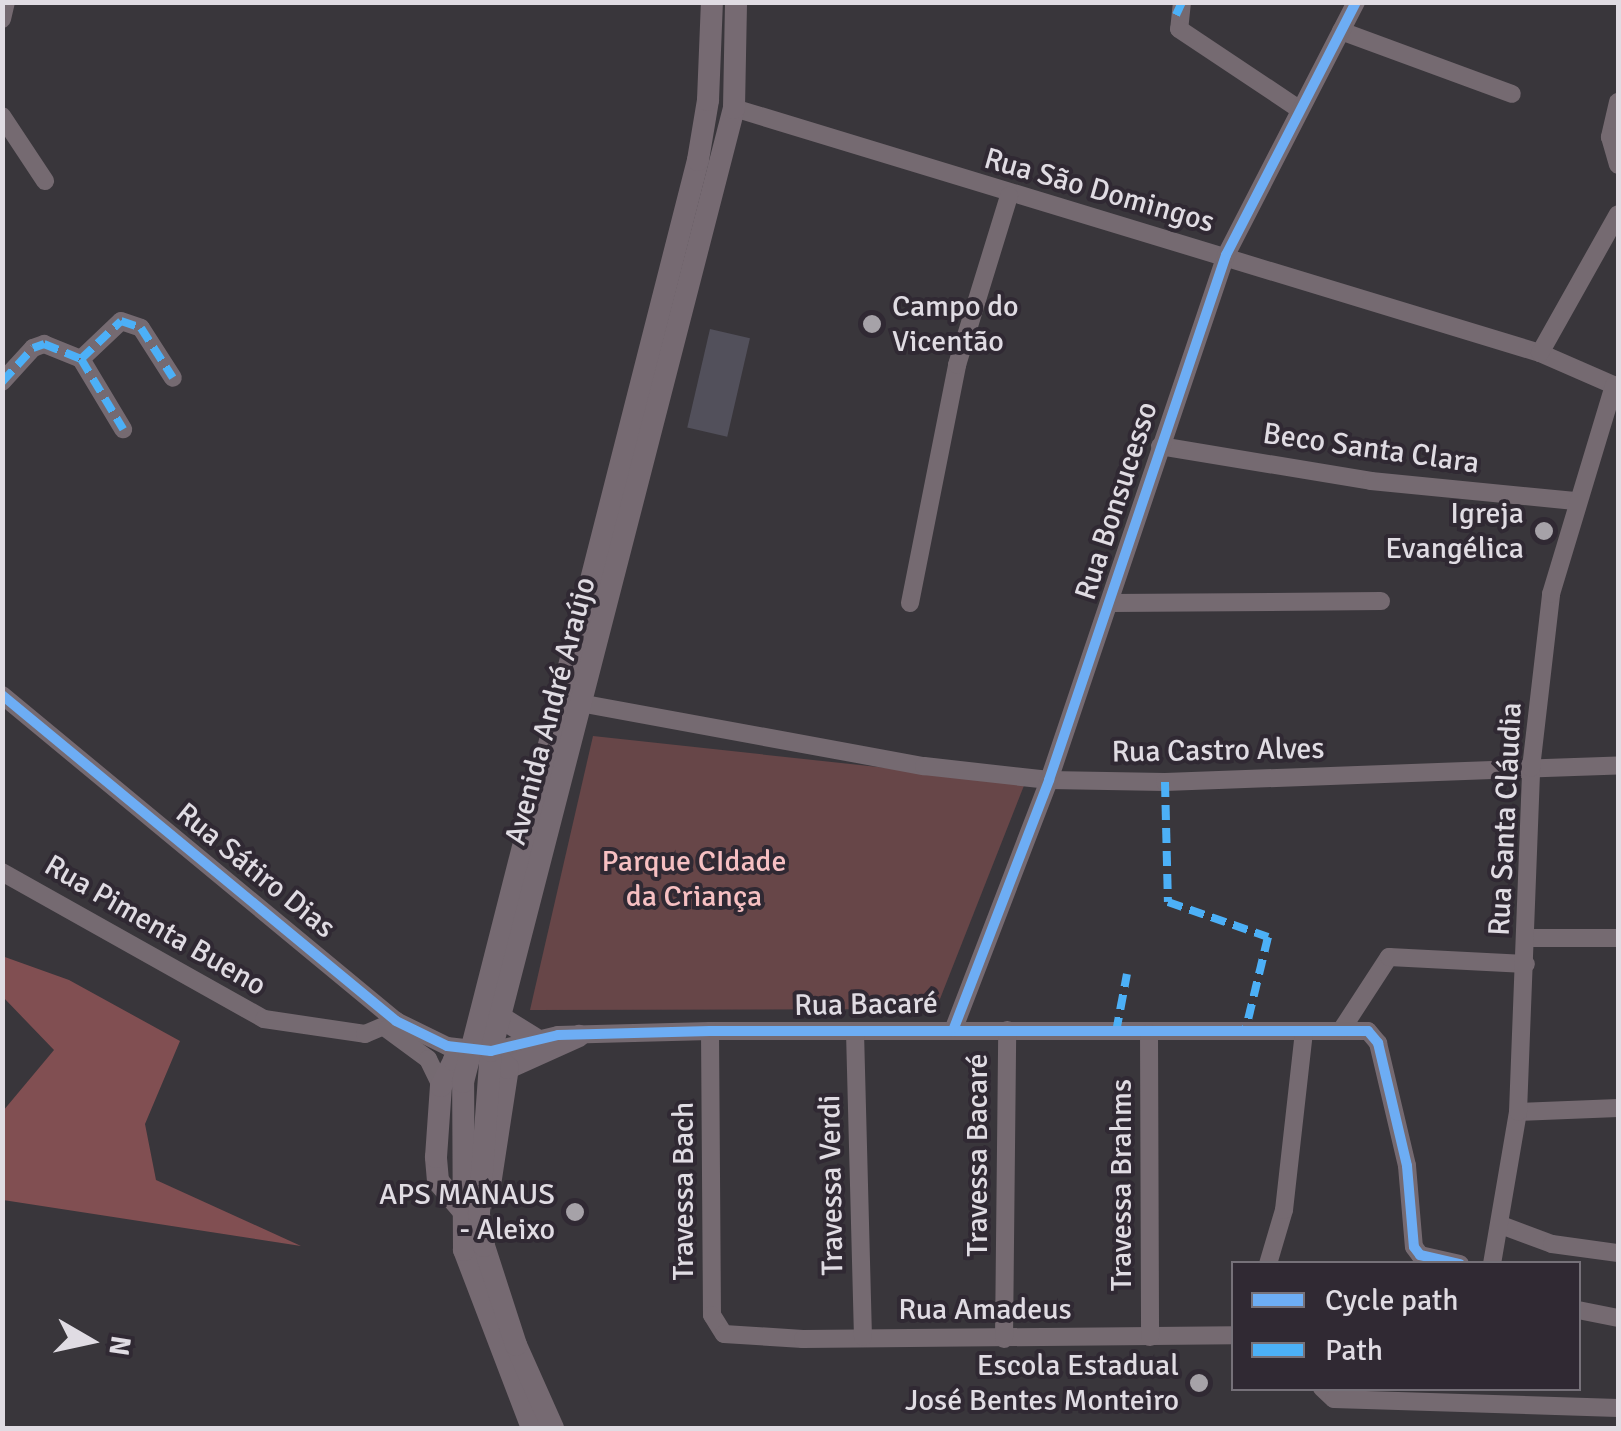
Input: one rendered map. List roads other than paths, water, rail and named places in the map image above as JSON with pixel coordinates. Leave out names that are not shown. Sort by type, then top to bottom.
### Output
[{"type":"main road","name":"Avenida André Araújo","points":[[532,1428],[474,1282],[467,1050],[698,160],[708,100],[712,2]]},
{"type":"main road","name":"Avenida André Araújo","points":[[553,1428],[516,1345],[470,1212],[500,1059],[500,1017],[585,704],[734,108],[736,2]]},
{"type":"main road","points":[[500,1017],[534,1038]]},
{"type":"main road","points":[[500,1059],[579,1036]]},
{"type":"main road","points":[[467,1050],[454,1060],[442,1086],[436,1174],[470,1212]]},
{"type":"street","points":[[2,19],[6,2]]},
{"type":"street","name":"Rua Bonsucesso","points":[[954,1028],[1050,780],[1226,256],[1356,2]]},
{"type":"street","points":[[1179,9],[1179,29],[1299,110]]},
{"type":"street","points":[[1341,31],[1512,94]]},
{"type":"street","points":[[1618,102],[1610,136],[1618,165]]},
{"type":"street","name":"Rua São Domingos","points":[[734,108],[1009,196],[1226,256],[1540,353],[1616,386]]},
{"type":"street","points":[[2,116],[46,181]]},
{"type":"street","points":[[910,603],[957,365],[1009,196]]},
{"type":"street","points":[[1540,353],[1618,214]]},
{"type":"street","points":[[82,359],[121,321],[131,322],[157,346],[172,378]]},
{"type":"street","points":[[2,382],[44,344],[82,359],[123,429]]},
{"type":"street","name":"Rua Santa Cláudia","points":[[1493,1261],[1518,1112],[1531,768],[1551,594],[1575,501],[1616,386]]},
{"type":"street","name":"Beco Santa Clara","points":[[1160,446],[1371,482],[1575,501]]},
{"type":"street","points":[[1111,603],[1382,600]]},
{"type":"street","name":"Rua Sátiro Dias","points":[[2,695],[392,1025],[428,1059],[442,1086]]},
{"type":"street","name":"Rua Castro Alves","points":[[585,704],[924,766],[1050,780],[1165,782],[1618,765]]},
{"type":"street","name":"Rua Pimenta Bueno","points":[[2,872],[264,1020],[332,1032],[392,1025]]},
{"type":"street","points":[[1526,938],[1618,938]]},
{"type":"street","points":[[1452,1261],[1414,1247],[1407,1166],[1378,1043],[1368,1032],[1342,1030],[1389,956],[1526,964]]},
{"type":"street","name":"Rua Sátiro Dias","points":[[392,1025],[432,1042],[500,1059]]},
{"type":"street","name":"Travessa Bacaré","points":[[1004,1339],[1007,1030]]},
{"type":"street","name":"Rua Bacaré","points":[[500,1059],[534,1038],[710,1031],[1342,1030]]},
{"type":"street","name":"Travessa Bach","points":[[710,1031],[712,1314],[717,1327],[736,1338]]},
{"type":"street","name":"Travessa Verdi","points":[[855,1032],[863,1338]]},
{"type":"street","points":[[1269,1261],[1284,1210],[1304,1032]]},
{"type":"street","name":"Travessa Brahms","points":[[1149,1033],[1150,1337]]},
{"type":"street","points":[[1518,1112],[1618,1108]]},
{"type":"street","points":[[1501,1225],[1552,1244],[1618,1253]]},
{"type":"street","points":[[1581,1311],[1618,1318]]},
{"type":"street","name":"Rua Amadeus","points":[[736,1338],[1004,1339],[1231,1334]]},
{"type":"street","points":[[1325,1391],[1334,1399],[1618,1408]]},
{"type":"place","name":"Campo do Vicentão","points":[[872,324]]},
{"type":"place","name":"Igreja Evangélica","points":[[1544,531]]},
{"type":"place","name":"APS MANAUS - Aleixo","points":[[575,1212]]},
{"type":"place","name":"Escola Estadual José Bentes Monteiro","points":[[1199,1383]]},
{"type":"park label","name":"Parque CIdade da Criança","points":[[694,879]]}]
